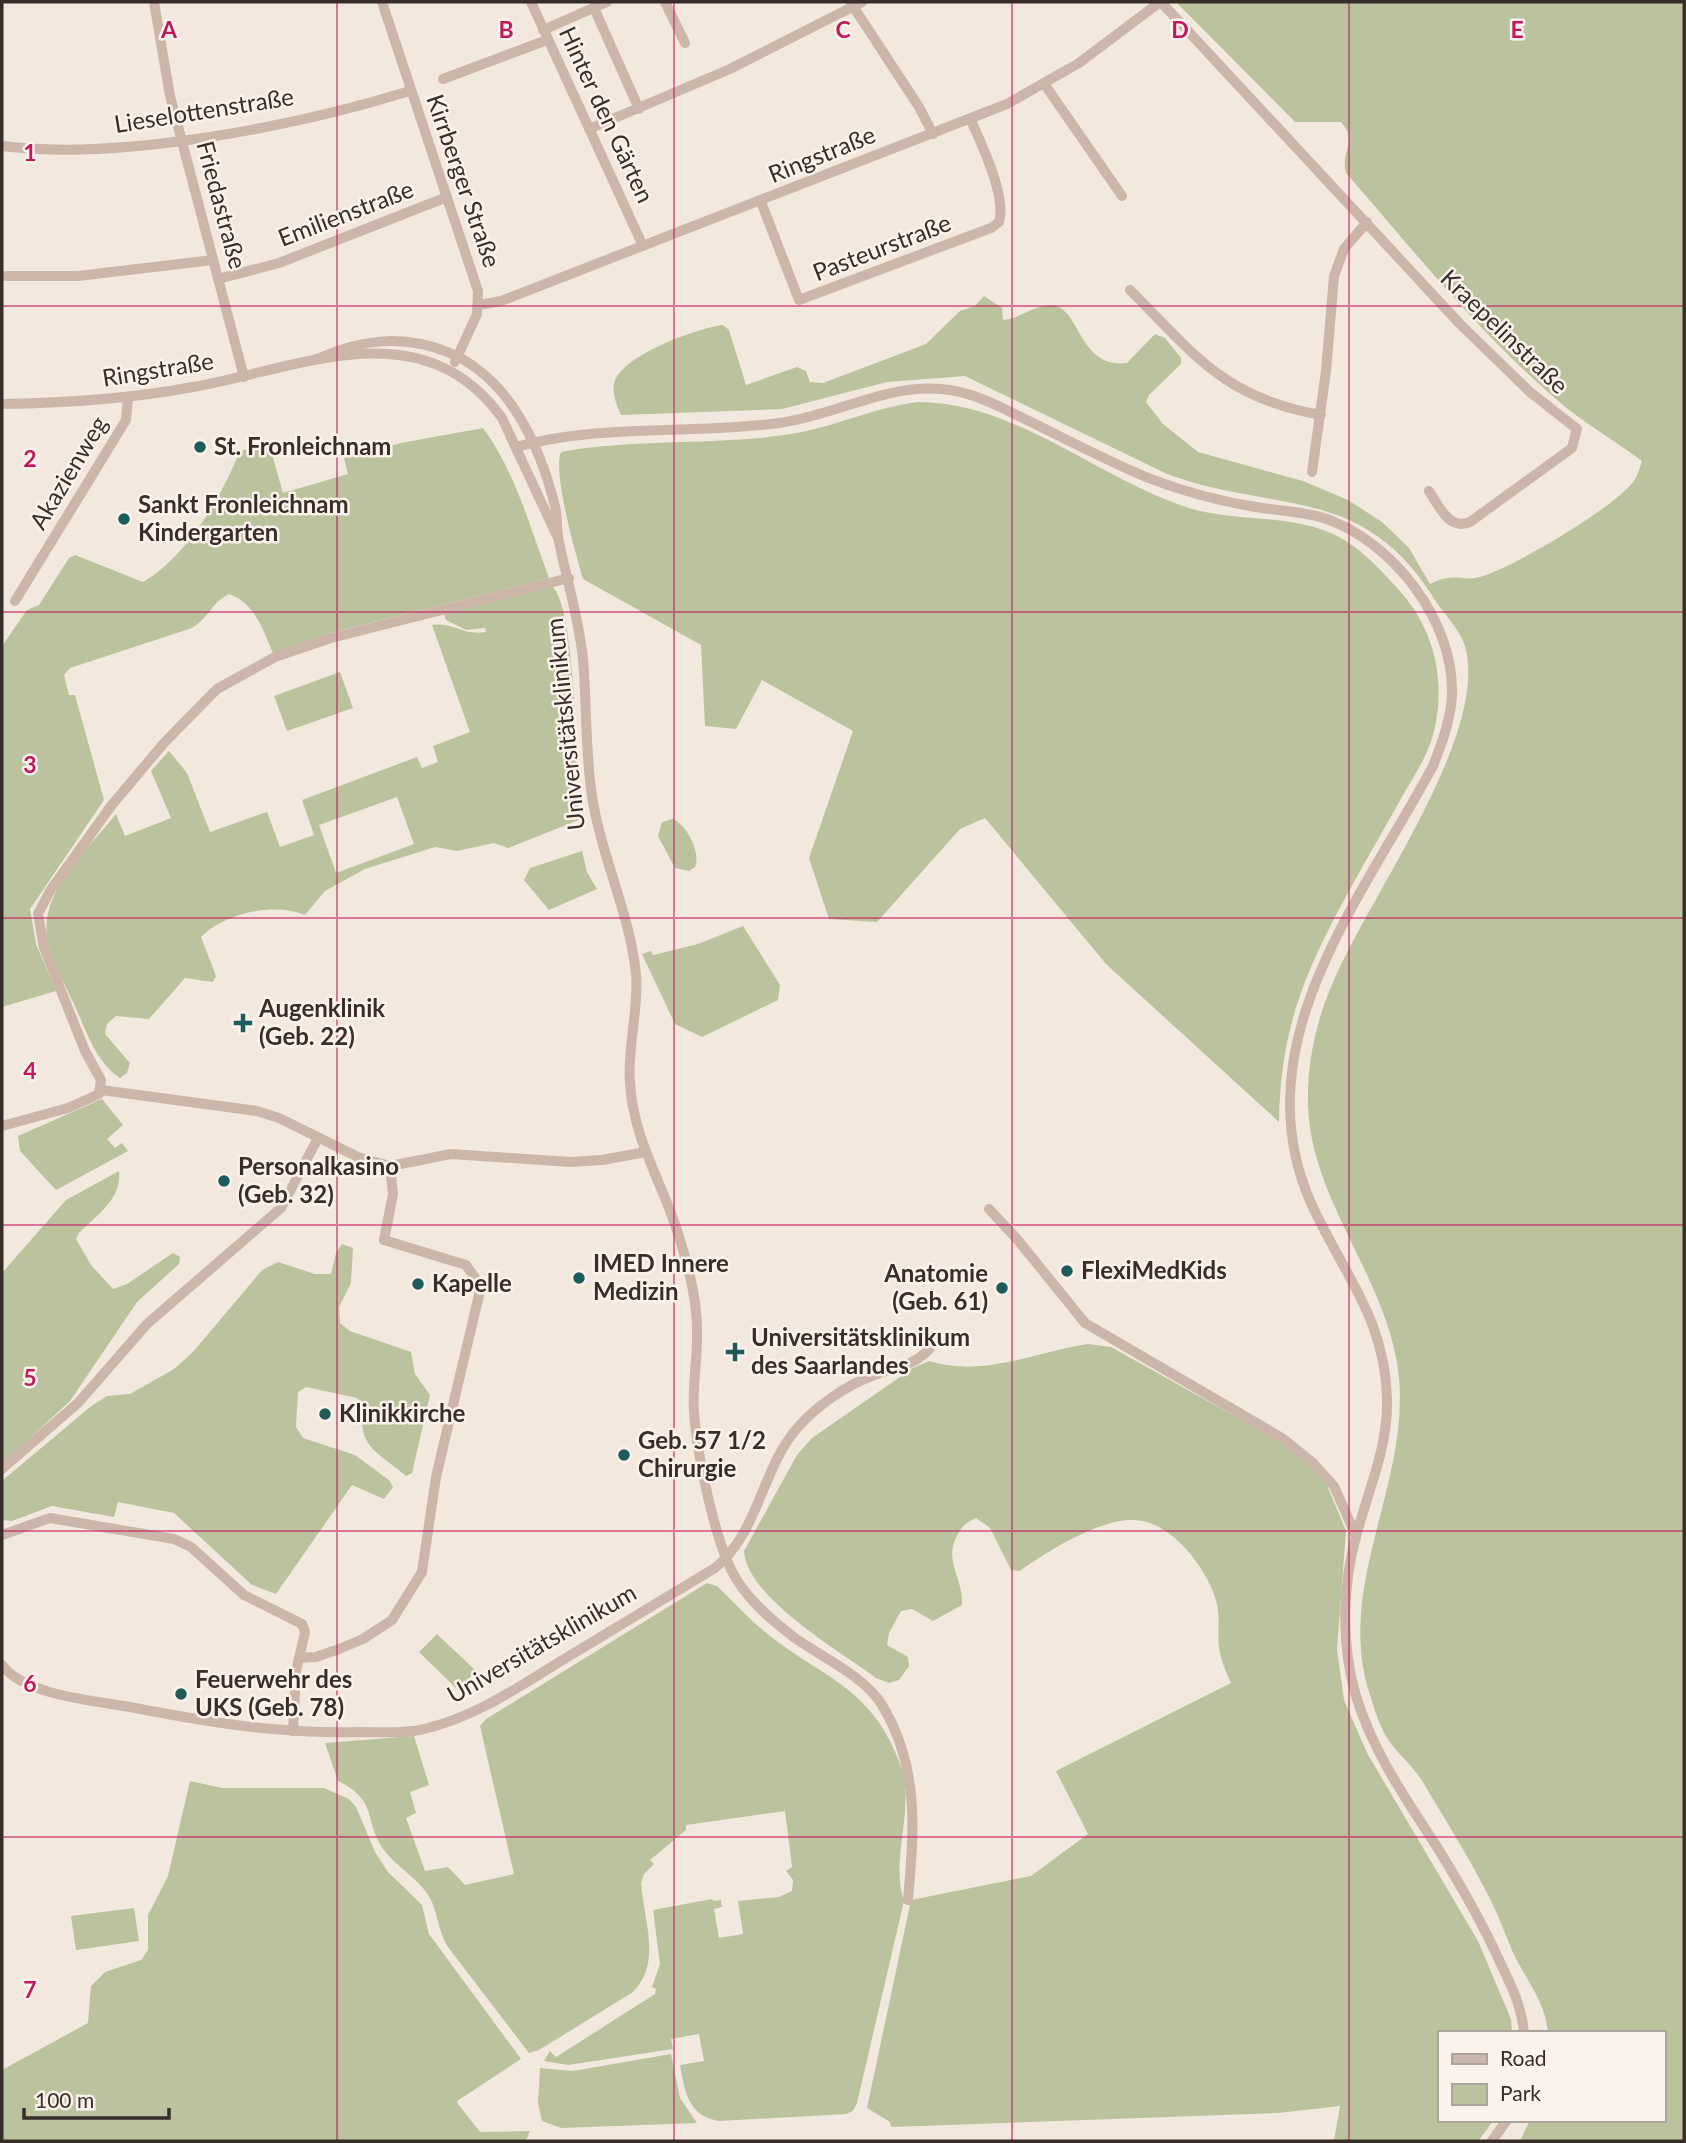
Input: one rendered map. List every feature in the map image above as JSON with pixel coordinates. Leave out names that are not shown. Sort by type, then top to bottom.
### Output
[{"type":"street","name":"Friedastraße","points":[[154,2],[162,57],[244,377]]},
{"type":"street","name":"Kirrberger Straße","points":[[382,2],[475,279],[479,305],[474,325],[450,370]]},
{"type":"street","name":"Hinter den Gärten","points":[[531,2],[643,246]]},
{"type":"street","points":[[443,79],[545,35],[607,2]]},
{"type":"street","points":[[665,2],[685,43]]},
{"type":"street","name":"Ringstraße","points":[[479,305],[501,300],[971,120],[1045,85],[1120,34],[1161,2]]},
{"type":"street","name":"Kraepelinstraße","points":[[1161,2],[1296,143],[1498,362],[1577,429],[1572,448],[1471,522],[1459,525],[1448,520],[1429,491]]},
{"type":"street","points":[[589,129],[730,69],[855,3],[933,134]]},
{"type":"street","points":[[594,8],[639,109]]},
{"type":"street","points":[[1045,85],[1122,196]]},
{"type":"street","name":"Lieselottenstraße","points":[[2,146],[95,148],[182,139],[288,121],[411,91]]},
{"type":"street","name":"Pasteurstraße","points":[[761,202],[799,300],[999,222],[1001,210],[995,185],[971,120]]},
{"type":"street","name":"Emilienstraße","points":[[218,279],[279,263],[447,197]]},
{"type":"street","points":[[1312,472],[1321,415],[1334,276],[1344,249],[1367,222]]},
{"type":"street","points":[[2,276],[78,276],[213,260]]},
{"type":"street","points":[[1130,290],[1224,380],[1270,403],[1321,415]]},
{"type":"street","name":"Ringstraße","points":[[317,359],[342,347],[384,340],[411,341],[458,356],[481,372],[503,394],[533,442],[556,511],[558,538]]},
{"type":"street","name":"Ringstraße","points":[[2,404],[128,398],[244,377],[317,359],[376,352],[422,359],[450,370],[471,383],[491,403],[516,447],[544,513],[558,538]]},
{"type":"street","points":[[516,447],[533,442],[618,430],[775,424],[835,411],[893,393],[944,389],[991,403],[1169,486],[1202,497],[1301,513],[1342,526],[1380,550],[1418,594],[1446,649],[1452,694],[1443,739],[1433,766],[1311,989],[1290,1067],[1289,1103],[1297,1163],[1320,1220],[1372,1317],[1384,1365],[1387,1406],[1384,1442],[1356,1536],[1346,1626],[1356,1695],[1373,1744],[1490,1938],[1513,1988],[1524,2031]]},
{"type":"street","name":"Akazienweg","points":[[15,601],[126,420],[128,398]]},
{"type":"street","name":"Universitätsklinikum","points":[[558,538],[569,578],[582,653],[591,793],[605,859],[634,959],[636,979],[629,1080],[636,1121],[680,1240],[692,1288],[698,1336],[694,1408],[696,1434],[726,1559],[737,1581],[761,1609],[790,1634],[863,1685],[880,1701],[911,1775],[912,1832],[908,1900]]},
{"type":"street","points":[[2,1126],[88,1102],[101,1090],[101,1080],[85,1051],[44,948],[38,914],[50,891],[111,806],[164,743],[217,689],[275,657],[331,638],[569,578]]},
{"type":"street","points":[[101,1090],[257,1111],[279,1118],[358,1157],[390,1166],[451,1154],[570,1162],[602,1160],[646,1152]]},
{"type":"street","points":[[2,1469],[78,1402],[147,1324],[281,1208],[318,1138]]},
{"type":"street","points":[[299,1658],[316,1657],[339,1649],[363,1639],[392,1620],[422,1572],[425,1535],[438,1466],[479,1295],[473,1270],[466,1265],[384,1240],[393,1194],[390,1166]]},
{"type":"street","points":[[989,1209],[1085,1323],[1282,1438],[1312,1463],[1334,1486],[1356,1536]]},
{"type":"street","name":"Universitätsklinikum","points":[[2,1665],[10,1674],[35,1687],[221,1725],[293,1731],[421,1730],[470,1714],[726,1559],[740,1544],[775,1464],[797,1428],[831,1398],[867,1377],[920,1359],[930,1348]]},
{"type":"street","points":[[2,1535],[50,1518],[174,1539],[191,1547],[244,1595],[302,1623],[305,1632],[299,1658],[293,1731]]},
{"type":"street","points":[[1492,2141],[1506,2122]]},
{"type":"green space","points":[[1176,2],[1684,2],[1684,2141],[1520,2141],[1529,2122],[1665,2122],[1665,2031],[1548,2031],[1544,2012],[1536,1994],[1515,1957],[1493,1904],[1474,1869],[1420,1778],[1383,1731],[1371,1698],[1362,1657],[1361,1617],[1366,1578],[1394,1459],[1399,1419],[1399,1378],[1393,1342],[1381,1308],[1322,1175],[1312,1141],[1308,1105],[1309,1075],[1316,1030],[1331,987],[1420,818],[1443,771],[1460,725],[1468,683],[1465,646],[1460,634],[1407,563],[1378,537],[1347,519],[1315,508],[1207,486],[1167,474],[965,376],[887,382],[782,409],[621,415],[615,400],[614,383],[631,363],[645,353],[696,331],[723,325],[729,330],[746,385],[797,367],[806,371],[810,382],[823,383],[926,344],[960,311],[975,306],[984,296],[1002,308],[1003,320],[1044,306],[1060,308],[1068,315],[1089,347],[1098,356],[1111,362],[1127,363],[1155,334],[1165,338],[1181,358],[1181,364],[1149,395],[1146,402],[1163,424],[1198,452],[1303,481],[1348,500],[1382,522],[1409,548],[1430,584],[1446,578],[1476,578],[1498,570],[1563,535],[1623,492],[1635,479],[1642,461],[1556,399],[1500,346],[1447,290],[1346,173],[1345,158],[1349,135],[1341,122],[1295,122]]},
{"type":"green space","points":[[917,402],[954,405],[989,414],[1056,444],[1155,495],[1189,508],[1224,515],[1297,523],[1331,533],[1376,565],[1399,590],[1421,622],[1435,658],[1438,676],[1439,696],[1433,735],[1422,761],[1330,927],[1302,989],[1285,1053],[1279,1122],[1106,964],[985,818],[960,829],[877,922],[829,919],[809,858],[853,731],[762,680],[736,729],[705,726],[701,645],[583,579],[562,494],[559,462],[561,452],[591,447],[772,437],[816,429]]},
{"type":"green space","points":[[483,428],[513,481],[549,578],[330,633],[273,653],[252,611],[238,598],[229,594],[192,628],[70,668],[64,675],[69,695],[75,695],[104,800],[30,909],[36,944],[56,991],[2,1007],[2,646],[27,610],[39,605],[69,558],[75,555],[143,582],[174,557],[201,524],[240,451],[269,444],[283,493],[348,474],[344,458],[401,443]]},
{"type":"green space","points":[[553,587],[561,603],[571,661],[579,820],[508,848],[494,843],[457,851],[435,847],[365,869],[325,891],[305,915],[293,911],[265,910],[236,916],[223,922],[201,937],[216,976],[213,982],[185,978],[149,1019],[116,1016],[107,1024],[105,1034],[130,1063],[127,1073],[120,1078],[105,1065],[94,1048],[49,947],[46,928],[49,910],[66,875],[116,814],[125,836],[171,818],[151,771],[169,751],[187,773],[210,832],[267,812],[280,847],[314,835],[302,800],[417,757],[422,768],[438,762],[433,746],[470,732],[432,625],[446,625],[471,632],[478,633],[486,632],[485,628],[466,630],[446,620],[444,613]],"holes":[[[397,797],[414,844],[336,873],[319,825]]]},
{"type":"green space","points":[[340,672],[353,708],[287,731],[274,696]]},
{"type":"green space","points":[[673,819],[692,840],[696,861],[695,867],[689,871],[675,868],[658,836],[662,822]]},
{"type":"green space","points":[[582,851],[587,872],[597,889],[549,910],[524,880],[530,868]]},
{"type":"green space","points":[[743,926],[780,985],[778,1000],[702,1037],[675,1024],[642,954],[651,951],[653,955],[698,944]]},
{"type":"green space","points":[[102,1099],[123,1125],[107,1139],[115,1148],[122,1143],[128,1151],[56,1190],[20,1151],[18,1136]]},
{"type":"green space","points":[[119,1171],[117,1190],[107,1206],[76,1239],[91,1265],[113,1289],[127,1284],[173,1253],[180,1257],[179,1264],[137,1302],[70,1401],[2,1464],[2,1273],[66,1200]]},
{"type":"green space","points":[[342,1244],[353,1248],[351,1283],[339,1307],[340,1323],[350,1331],[411,1352],[415,1374],[430,1395],[412,1473],[406,1476],[378,1454],[366,1440],[362,1420],[364,1407],[357,1398],[306,1387],[298,1392],[296,1427],[303,1438],[355,1455],[389,1480],[393,1487],[384,1499],[352,1485],[276,1594],[252,1585],[174,1513],[118,1502],[114,1517],[52,1506],[12,1521],[2,1520],[3,1480],[90,1407],[107,1396],[130,1394],[174,1369],[193,1352],[262,1270],[278,1262],[315,1274],[331,1274],[336,1253]]},
{"type":"green space","points":[[1088,1344],[1111,1347],[1281,1442],[1324,1478],[1346,1531],[1337,1650],[1344,1700],[1367,1753],[1478,1941],[1511,2019],[1512,2031],[1438,2031],[1438,2122],[1492,2122],[1478,2141],[1334,2141],[1340,2106],[1278,2113],[891,2127],[890,2122],[867,2108],[911,1900],[1031,1876],[1088,1834],[1056,1771],[1231,1683],[1219,1648],[1216,1600],[1204,1573],[1184,1547],[1159,1527],[1145,1522],[1131,1520],[1103,1525],[1058,1547],[1020,1571],[1011,1570],[990,1528],[976,1518],[962,1527],[953,1545],[953,1562],[962,1605],[933,1621],[912,1609],[901,1611],[889,1633],[887,1645],[908,1657],[909,1666],[899,1680],[889,1683],[876,1678],[819,1638],[778,1605],[749,1569],[744,1551],[797,1455],[812,1438],[913,1368],[929,1361],[969,1367],[989,1365]]},
{"type":"green space","points":[[707,1583],[717,1586],[764,1631],[866,1706],[891,1743],[903,1774],[905,1809],[900,1871],[904,1901],[857,2103],[853,2111],[846,2114],[719,2121],[701,2114],[694,2108],[686,2093],[680,2065],[704,2061],[699,2034],[671,2039],[673,2049],[568,2065],[544,2061],[550,2051],[556,2057],[655,1994],[656,1989],[652,1987],[660,1964],[653,1910],[712,1899],[721,1900],[722,1907],[714,1909],[719,1938],[743,1934],[738,1901],[779,1897],[792,1891],[793,1880],[786,1871],[792,1867],[785,1811],[686,1825],[686,1830],[650,1860],[654,1864],[644,1874],[641,1883],[649,1941],[647,1968],[642,1980],[633,1992],[539,2050],[529,2053],[448,1947],[428,1894],[384,1850],[360,1796],[338,1781],[325,1743],[414,1736],[429,1785],[410,1792],[416,1813],[406,1818],[425,1871],[448,1867],[465,1885],[514,1874],[480,1726],[486,1719]]},
{"type":"green space","points":[[437,1634],[476,1671],[458,1690],[419,1652]]},
{"type":"green space","points":[[190,1781],[222,1788],[324,1788],[349,1799],[356,1807],[375,1852],[388,1872],[422,1905],[429,1934],[521,2059],[457,2101],[458,2104],[480,2132],[530,2131],[526,2141],[2,2141],[2,2070],[88,2023],[91,1986],[105,1972],[141,1960],[148,1950],[148,1915],[168,1876]]},
{"type":"green space","points":[[134,1908],[139,1941],[76,1950],[71,1916]]},
{"type":"green space","points":[[671,2054],[680,2098],[697,2123],[561,2128],[542,2121],[538,2103],[540,2068],[573,2071]]},
{"type":"place","name":"St. Fronleichnam","points":[[200,447]]},
{"type":"place","name":"Sankt Fronleichnam Kindergarten","points":[[124,519]]},
{"type":"place","name":"Augenklinik (Geb. 22)","points":[[243,1023]]},
{"type":"place","name":"Personalkasino (Geb. 32)","points":[[224,1181]]},
{"type":"place","name":"FlexiMedKids","points":[[1067,1271]]},
{"type":"place","name":"IMED Innere Medizin","points":[[579,1278]]},
{"type":"place","name":"Kapelle","points":[[418,1284]]},
{"type":"place","name":"Anatomie (Geb. 61)","points":[[1002,1288]]},
{"type":"place","name":"Universitätsklinikum des Saarlandes","points":[[735,1352]]},
{"type":"place","name":"Klinikkirche","points":[[325,1414]]},
{"type":"place","name":"Geb. 57 1/2 Chirurgie","points":[[624,1455]]},
{"type":"place","name":"Feuerwehr des UKS (Geb. 78)","points":[[181,1694]]}]
